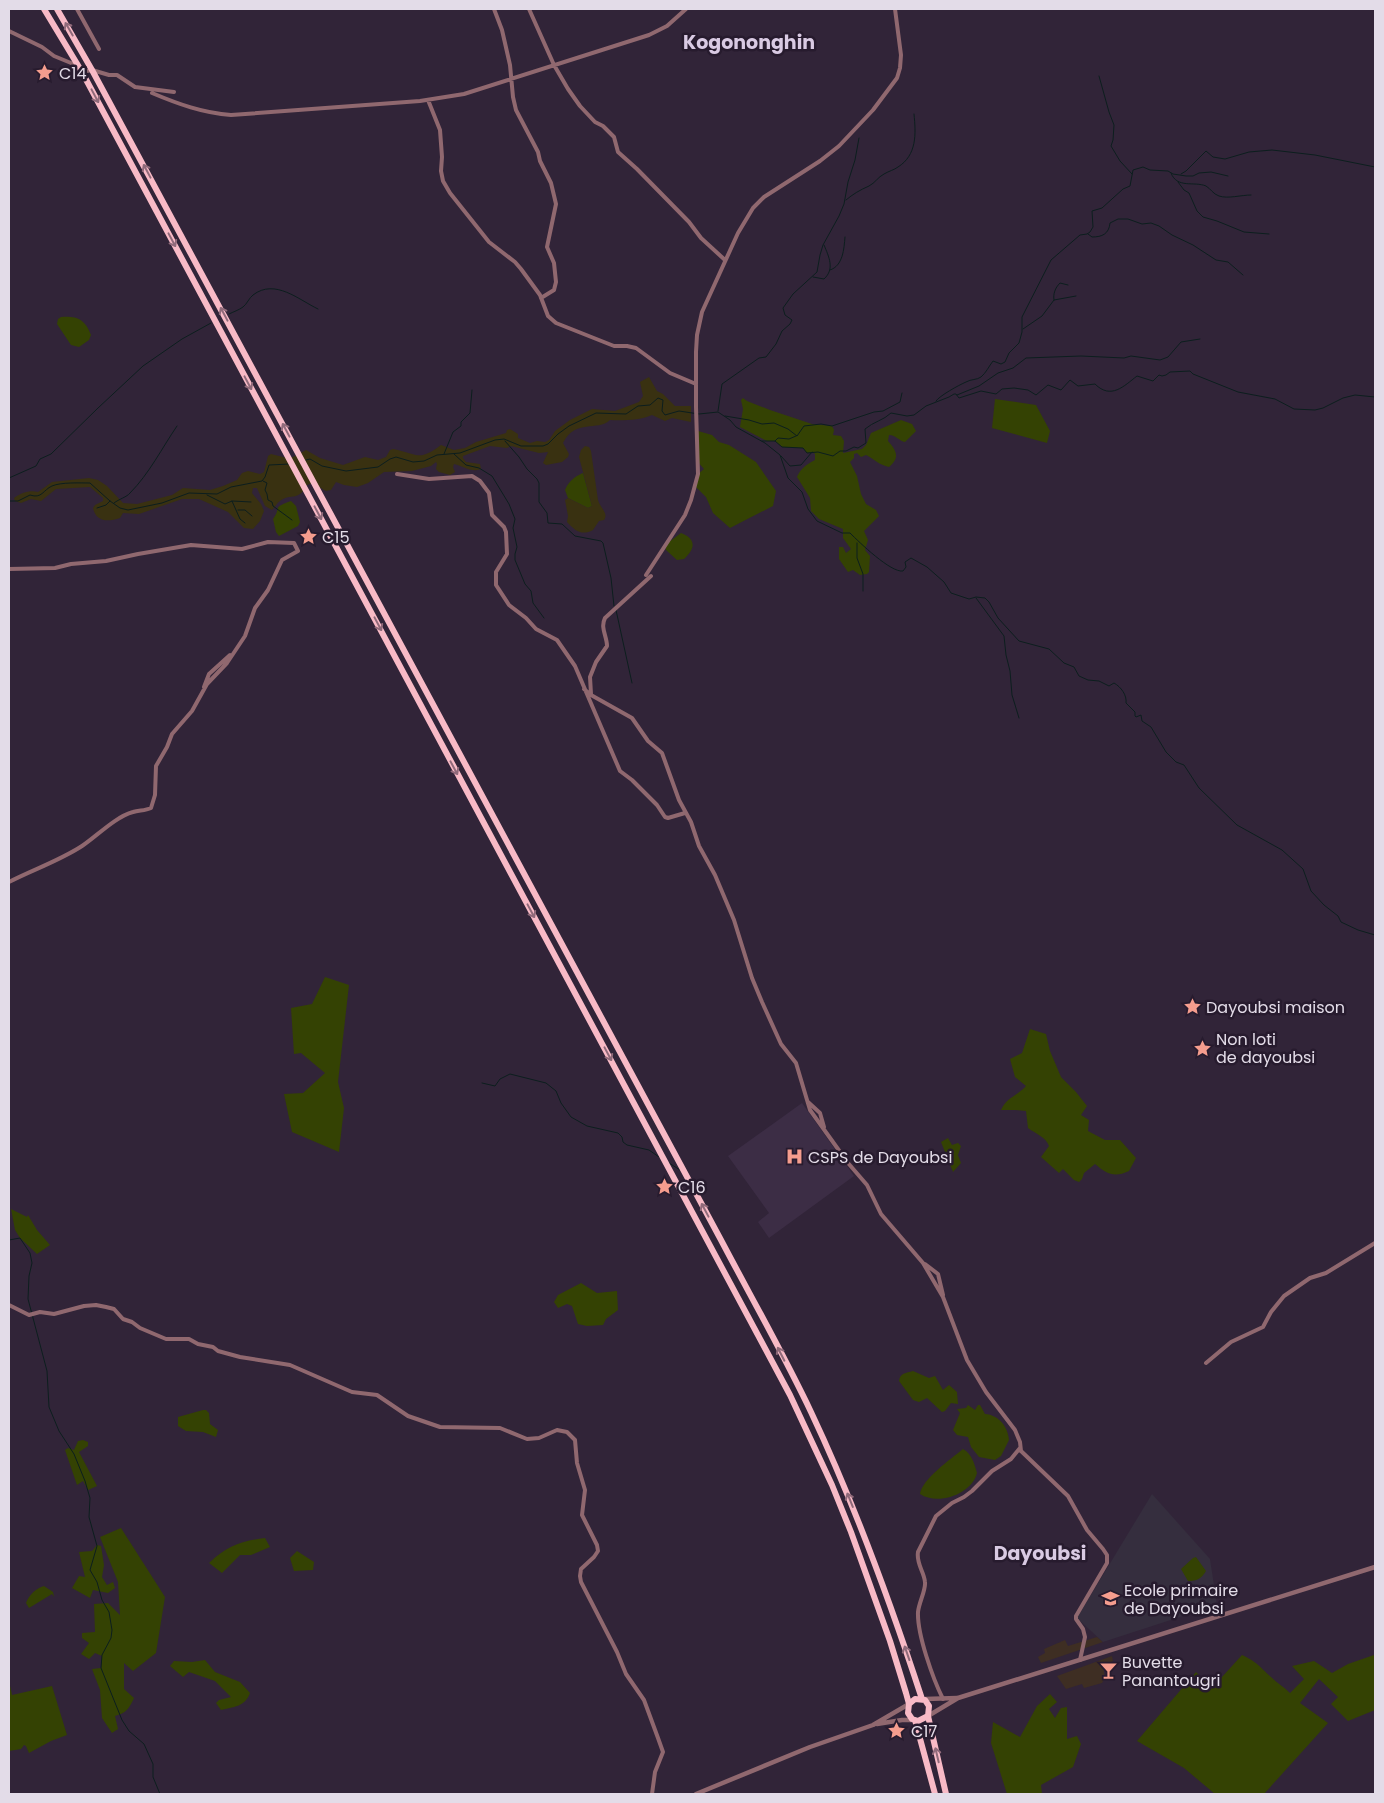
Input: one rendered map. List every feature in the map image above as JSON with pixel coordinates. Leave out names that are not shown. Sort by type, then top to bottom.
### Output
[{"type":"highway","points":[[44,9],[82,72],[790,1395],[851,1532],[890,1641],[909,1704],[908,1713],[915,1720],[935,1794]]},
{"type":"highway","points":[[57,9],[92,70],[306,467],[716,1231],[810,1411],[866,1539],[884,1584],[922,1699],[929,1706],[928,1716],[946,1794]]},
{"type":"highway","points":[[909,1704],[914,1699],[922,1699]]},
{"type":"highway","points":[[915,1720],[922,1720],[928,1716]]},
{"type":"street","points":[[77,9],[99,49]]},
{"type":"street","points":[[494,9],[502,30],[510,65],[516,110],[538,152],[540,161],[551,183],[556,204],[546,247],[554,263],[556,282],[554,290],[541,298]]},
{"type":"street","points":[[529,9],[554,65],[580,106],[594,122],[603,126],[614,137],[618,152],[689,222],[701,238],[726,260]]},
{"type":"street","points":[[152,93],[197,110],[231,115],[428,100],[464,94],[613,48],[658,31],[672,22],[686,9]]},
{"type":"street","points":[[590,704],[590,678],[596,662],[607,646],[603,622],[648,576],[691,500],[698,474],[696,352],[702,312],[738,233],[753,208],[764,198],[820,161],[839,146],[890,89],[897,78],[901,55],[895,9]]},
{"type":"street","points":[[9,31],[42,47],[82,72],[92,70],[109,75],[118,75],[135,87],[174,92]]},
{"type":"street","points":[[428,100],[440,130],[443,181],[450,193],[489,242],[515,262],[541,298],[548,316],[556,323],[614,346],[636,348],[670,373],[696,384]]},
{"type":"street","points":[[397,474],[429,479],[471,476],[476,477],[480,481],[489,493],[492,515],[506,532],[507,554],[496,572],[496,584],[508,605],[526,618],[536,629],[557,640],[575,666],[620,772],[632,780],[657,805],[665,817],[668,818],[685,813]]},
{"type":"street","points":[[9,569],[55,568],[71,564],[106,561],[191,545],[242,549],[268,542],[294,543],[298,551],[282,560],[268,590],[254,608],[245,636],[234,652],[209,674],[192,711],[174,731],[158,761],[155,771],[155,795],[152,808],[146,811],[133,811],[98,832],[80,847],[9,882]]},
{"type":"street","points":[[584,689],[591,695],[632,718],[648,741],[662,753],[699,846],[715,875],[734,920],[752,978],[762,1002],[781,1044],[796,1063],[807,1101],[820,1113],[825,1132],[867,1185],[880,1214],[923,1262],[938,1274],[943,1297],[967,1360],[986,1392],[1015,1430],[1020,1442],[1020,1448],[1010,1459],[992,1471],[972,1491],[952,1503],[936,1516],[918,1552],[917,1558],[925,1582],[918,1614],[924,1648],[936,1685],[943,1699]]},
{"type":"street","points":[[1206,1363],[1230,1342],[1263,1327],[1270,1312],[1284,1296],[1310,1278],[1326,1273],[1375,1243]]},
{"type":"street","points":[[9,1306],[29,1315],[40,1312],[54,1314],[84,1306],[96,1305],[114,1309],[123,1319],[166,1339],[189,1339],[198,1344],[240,1357],[290,1365],[352,1392],[377,1395],[408,1416],[440,1427],[500,1428],[527,1439],[539,1438],[557,1430],[566,1432],[575,1440],[576,1457],[585,1490],[582,1515],[597,1545],[598,1551],[581,1569],[581,1582],[617,1652],[626,1674],[644,1700],[663,1752],[656,1772],[652,1794]]},
{"type":"street","points":[[1020,1448],[1068,1496],[1087,1530],[1107,1555],[1107,1563],[1076,1616],[1084,1630],[1085,1637],[1080,1660]]},
{"type":"street","points":[[922,1699],[958,1698],[1375,1567]]},
{"type":"street","points":[[928,1716],[958,1698]]},
{"type":"street","points":[[696,1794],[810,1747],[873,1725],[909,1704]]},
{"type":"street","points":[[873,1725],[902,1720],[915,1720]]},
{"type":"shaded area","points":[[802,1103],[854,1176],[769,1238],[758,1222],[769,1213],[728,1156]]},
{"type":"shaded area","points":[[1152,1494],[1210,1559],[1217,1605],[1103,1642],[1077,1618]]},
{"type":"shaded area","points":[[1097,1637],[1103,1642],[1041,1663],[1038,1657],[1045,1653],[1044,1649],[1065,1640],[1068,1646]]},
{"type":"shaded area","points":[[1112,1656],[1113,1661],[1103,1666],[1105,1678],[1102,1683],[1084,1688],[1082,1684],[1066,1689],[1057,1676]]},
{"type":"green space","points":[[61,317],[72,317],[83,322],[91,335],[89,340],[79,347],[71,345],[57,324],[58,319]]},
{"type":"green space","points":[[743,398],[770,410],[812,424],[832,426],[834,430],[833,435],[841,436],[844,441],[843,453],[862,449],[866,445],[871,433],[901,420],[912,424],[916,431],[905,442],[889,435],[888,441],[894,448],[896,457],[889,467],[866,455],[861,457],[857,453],[854,454],[854,458],[850,462],[857,476],[861,494],[866,504],[876,510],[879,516],[864,531],[868,540],[865,550],[870,556],[869,572],[867,574],[860,575],[853,570],[848,572],[839,559],[839,547],[843,547],[846,553],[851,549],[843,538],[843,529],[819,519],[811,511],[810,498],[797,477],[804,467],[815,460],[815,454],[812,452],[807,453],[803,448],[782,447],[775,441],[767,441],[740,427],[743,409],[741,400]]},
{"type":"green space","points":[[995,399],[1036,405],[1050,431],[1047,443],[992,428]]},
{"type":"green space","points":[[698,431],[712,435],[719,442],[729,445],[756,462],[776,491],[773,506],[730,528],[713,513],[706,497],[695,486],[698,474],[704,469],[697,461]]},
{"type":"green space","points":[[583,473],[592,506],[588,508],[568,498],[565,490],[572,480]]},
{"type":"green space","points":[[291,501],[296,506],[300,522],[298,526],[279,536],[273,519],[279,507]]},
{"type":"green space","points":[[681,533],[690,538],[693,544],[690,552],[684,559],[677,560],[666,550],[665,545]]},
{"type":"green space","points":[[325,977],[349,985],[338,1082],[344,1108],[339,1152],[292,1132],[284,1094],[303,1093],[325,1073],[301,1053],[294,1054],[291,1008],[312,1004]]},
{"type":"green space","points":[[1030,1029],[1046,1034],[1050,1051],[1061,1077],[1087,1106],[1081,1115],[1089,1120],[1088,1131],[1105,1140],[1120,1140],[1136,1158],[1129,1171],[1111,1174],[1095,1164],[1084,1173],[1079,1182],[1074,1180],[1063,1169],[1059,1173],[1041,1157],[1049,1146],[1043,1138],[1028,1128],[1026,1111],[1001,1110],[1006,1102],[1026,1086],[1015,1077],[1010,1059],[1022,1053]]},
{"type":"green space","points":[[948,1138],[952,1145],[958,1143],[961,1146],[958,1155],[961,1163],[953,1172],[941,1142]]},
{"type":"green space","points":[[11,1209],[27,1217],[28,1215],[37,1230],[50,1245],[37,1254],[20,1238],[15,1230]]},
{"type":"green space","points":[[581,1283],[597,1293],[617,1291],[618,1310],[606,1319],[603,1325],[587,1326],[578,1324],[572,1306],[567,1304],[558,1308],[554,1302],[558,1295]]},
{"type":"green space","points":[[913,1371],[929,1378],[935,1376],[943,1390],[949,1385],[957,1392],[958,1404],[951,1403],[942,1412],[927,1398],[919,1402],[913,1400],[899,1381],[902,1375]]},
{"type":"green space","points":[[968,1405],[975,1410],[980,1405],[985,1414],[995,1417],[1005,1426],[1009,1440],[1001,1456],[995,1460],[979,1457],[971,1447],[968,1437],[957,1435],[953,1430],[960,1413],[957,1409],[966,1408]]},
{"type":"green space","points":[[203,1410],[209,1413],[210,1424],[218,1430],[216,1437],[203,1432],[186,1431],[178,1426],[178,1417]]},
{"type":"green space","points":[[78,1441],[88,1442],[88,1446],[79,1452],[97,1486],[88,1490],[83,1481],[77,1485],[65,1450],[68,1448],[74,1450]]},
{"type":"green space","points":[[963,1449],[971,1456],[977,1473],[969,1487],[962,1492],[945,1498],[936,1499],[920,1494],[931,1476]]},
{"type":"green space","points":[[121,1528],[165,1597],[156,1653],[133,1671],[124,1663],[124,1689],[134,1698],[127,1710],[115,1716],[118,1729],[112,1733],[102,1718],[100,1690],[92,1669],[101,1668],[102,1656],[95,1653],[89,1659],[81,1654],[89,1643],[82,1638],[82,1633],[95,1632],[94,1604],[108,1603],[120,1615],[118,1582],[100,1537]]},
{"type":"green space","points":[[265,1538],[270,1547],[251,1555],[240,1555],[222,1573],[209,1563],[222,1552],[235,1545]]},
{"type":"green space","points":[[97,1545],[101,1546],[104,1565],[102,1577],[107,1585],[113,1582],[115,1588],[108,1593],[93,1590],[90,1598],[72,1588],[79,1576],[85,1577],[79,1552],[92,1551]]},
{"type":"green space","points":[[297,1551],[314,1562],[313,1570],[294,1571],[290,1558]]},
{"type":"green space","points":[[1196,1557],[1206,1571],[1198,1579],[1188,1581],[1181,1569]]},
{"type":"green space","points":[[44,1586],[53,1592],[54,1597],[52,1594],[29,1608],[26,1603],[29,1597],[36,1590]]},
{"type":"green space","points":[[1242,1655],[1258,1664],[1290,1693],[1304,1679],[1292,1666],[1314,1661],[1332,1673],[1348,1664],[1374,1655],[1375,1710],[1348,1721],[1331,1704],[1338,1697],[1319,1679],[1300,1703],[1328,1723],[1264,1794],[1215,1794],[1184,1768],[1137,1741],[1196,1672],[1212,1688]]},
{"type":"green space","points":[[205,1660],[215,1672],[240,1682],[250,1693],[242,1704],[221,1710],[216,1703],[219,1700],[231,1697],[215,1681],[189,1672],[183,1677],[170,1666],[174,1661],[192,1662]]},
{"type":"green space","points":[[9,1681],[12,1695],[52,1686],[67,1735],[29,1753],[24,1745],[21,1749],[9,1751]]},
{"type":"green space","points":[[1050,1694],[1057,1702],[1049,1709],[1055,1718],[1061,1708],[1067,1707],[1067,1739],[1077,1736],[1081,1744],[1073,1767],[1041,1785],[1042,1794],[1007,1794],[991,1743],[993,1722],[1020,1737],[1037,1706]]},
{"type":"sand","points":[[649,377],[657,391],[663,394],[675,406],[691,406],[691,422],[672,418],[665,421],[652,415],[631,420],[610,420],[599,425],[580,428],[568,435],[563,443],[569,454],[562,462],[546,465],[543,463],[548,452],[539,453],[511,446],[507,448],[490,446],[463,456],[466,462],[480,464],[481,469],[471,470],[454,464],[455,472],[450,475],[439,472],[436,469],[436,462],[431,466],[412,471],[384,472],[368,483],[357,487],[336,482],[331,490],[326,491],[315,484],[310,484],[297,496],[284,498],[272,510],[265,506],[257,488],[253,488],[252,493],[264,511],[260,521],[253,529],[244,528],[228,512],[199,499],[182,499],[139,514],[123,513],[120,518],[103,520],[97,516],[93,508],[103,501],[103,498],[90,487],[56,489],[41,501],[31,499],[21,503],[15,501],[14,498],[26,492],[38,492],[52,482],[89,478],[98,480],[107,486],[123,503],[137,504],[172,495],[183,488],[210,490],[237,480],[242,473],[248,471],[260,474],[264,472],[268,456],[271,454],[287,458],[306,450],[320,458],[343,465],[365,457],[378,460],[386,457],[390,450],[393,449],[423,455],[441,445],[454,450],[465,448],[476,442],[506,433],[510,429],[518,434],[518,438],[530,443],[537,441],[545,442],[549,440],[555,431],[570,420],[592,409],[615,411],[639,402],[643,396],[640,382]]},
{"type":"sand","points":[[585,446],[589,447],[591,451],[598,500],[605,513],[605,517],[604,520],[599,521],[593,530],[585,533],[576,530],[567,522],[568,516],[565,500],[568,498],[588,508],[592,506],[579,457],[581,450]]},
{"type":"waterway","points":[[1099,76],[1114,125],[1111,146],[1120,161],[1132,174]]},
{"type":"waterway","points":[[846,200],[871,185],[882,175],[898,167],[909,156],[915,136],[914,114]]},
{"type":"waterway","points":[[718,411],[722,384],[759,358],[766,357],[776,344],[782,331],[792,320],[785,315],[783,308],[793,294],[817,272],[823,245],[844,204],[859,138]]},
{"type":"waterway","points":[[1181,174],[1206,151],[1213,157],[1225,159],[1249,152],[1272,150],[1315,155],[1375,167]]},
{"type":"waterway","points":[[936,401],[968,381],[981,377],[993,361],[1001,364],[1005,362],[1009,353],[1019,343],[1022,332],[1022,317],[1051,260],[1080,235],[1090,232],[1093,227],[1092,211],[1102,208],[1123,189],[1130,186],[1133,170],[1143,167],[1150,170],[1168,171],[1173,174],[1186,176],[1211,172],[1228,176]]},
{"type":"waterway","points":[[1171,173],[1177,181],[1206,186],[1219,196],[1251,195]]},
{"type":"waterway","points":[[1178,182],[1189,193],[1197,211],[1203,217],[1244,232],[1269,234]]},
{"type":"waterway","points":[[1088,234],[1092,237],[1102,235],[1107,232],[1110,223],[1118,219],[1128,219],[1142,224],[1151,223],[1193,245],[1216,260],[1228,262],[1243,275]]},
{"type":"waterway","points":[[830,270],[838,265],[840,261],[845,237]]},
{"type":"waterway","points":[[813,277],[824,279],[829,271],[830,263],[824,245]]},
{"type":"waterway","points":[[1054,300],[1055,291],[1060,283],[1068,285]]},
{"type":"waterway","points":[[229,314],[243,307],[253,295],[261,290],[270,289],[287,292],[318,309]]},
{"type":"waterway","points":[[1023,329],[1042,316],[1054,300],[1076,296]]},
{"type":"waterway","points":[[9,478],[36,466],[40,459],[51,454],[143,366],[182,339],[211,323]]},
{"type":"waterway","points":[[957,395],[979,386],[998,373],[1013,368],[1026,358],[1081,356],[1124,358],[1131,356],[1160,360],[1168,357],[1181,342],[1200,339]]},
{"type":"waterway","points":[[762,441],[775,441],[782,447],[803,448],[807,453],[818,452],[833,456],[840,451],[846,451],[854,447],[858,448],[866,443],[865,429],[891,413],[907,416],[914,415],[926,406],[954,394],[959,398],[981,391],[996,394],[1002,389],[1014,388],[1028,390],[1036,395],[1048,385],[1061,390],[1070,380],[1078,386],[1095,384],[1101,389],[1112,391],[1117,390],[1137,376],[1153,381],[1159,375],[1166,375],[1170,372],[1190,371],[1193,374],[1238,392],[1275,399],[1294,409],[1315,410],[1355,395],[1375,397]]},
{"type":"waterway","points":[[444,454],[453,432],[461,426],[461,422],[470,413],[472,390]]},
{"type":"waterway","points":[[725,416],[762,424],[774,423],[788,429],[797,436],[804,426],[821,424],[832,426],[874,412],[883,411],[900,402],[902,393]]},
{"type":"waterway","points":[[306,460],[310,459],[322,466],[346,471],[378,467],[396,457],[413,462],[424,461],[437,455],[460,453],[495,440],[504,439],[521,446],[543,446],[569,426],[596,413],[626,414],[638,406],[650,405],[658,398],[663,400],[662,411],[665,415],[679,411],[699,414],[718,412],[730,420],[736,427],[765,443],[780,455],[788,478],[802,492],[808,509],[817,521],[842,533],[850,533],[875,556],[891,567],[903,571],[906,567],[905,562],[911,558],[927,567],[944,582],[951,593],[969,599],[976,597],[985,598],[998,618],[1019,641],[1049,649],[1064,663],[1074,667],[1079,676],[1088,680],[1099,681],[1109,686],[1114,683],[1117,685],[1126,697],[1126,703],[1135,712],[1135,716],[1141,715],[1142,721],[1151,727],[1166,752],[1176,762],[1184,765],[1199,788],[1237,825],[1282,850],[1303,869],[1311,891],[1338,916],[1341,922],[1375,935]]},
{"type":"waterway","points":[[114,503],[129,494],[137,486],[177,426]]},
{"type":"waterway","points":[[775,441],[778,438],[789,439],[796,436]]},
{"type":"waterway","points":[[505,441],[537,479],[539,483],[539,502],[547,513],[548,523],[562,524],[575,536],[603,543],[611,578],[614,606]]},
{"type":"waterway","points":[[781,456],[790,466],[801,465],[812,452]]},
{"type":"waterway","points":[[454,454],[466,465],[479,468],[492,476],[509,504],[515,519],[513,528],[517,547],[515,560],[525,584],[531,591],[533,603],[544,618]]},
{"type":"waterway","points":[[9,501],[18,501],[30,495],[40,495],[56,485],[90,483],[110,501],[120,508],[128,510],[162,503],[189,493],[217,494],[231,487],[262,481],[269,465],[290,464]]},
{"type":"waterway","points":[[263,481],[267,483],[265,490],[268,500],[292,520]]},
{"type":"waterway","points":[[207,495],[225,504],[232,501],[240,519],[245,523]]},
{"type":"waterway","points":[[97,508],[106,505],[110,501]]},
{"type":"waterway","points":[[232,501],[251,502]]},
{"type":"waterway","points":[[238,510],[245,510],[252,516]]},
{"type":"waterway","points":[[857,543],[857,558],[863,574],[863,591]]},
{"type":"waterway","points":[[976,598],[1004,636],[1012,695],[1019,718]]},
{"type":"waterway","points":[[616,610],[632,683]]},
{"type":"waterway","points":[[482,1083],[495,1086],[500,1079],[510,1074],[546,1083],[556,1091],[561,1103],[571,1117],[587,1126],[618,1133],[627,1145],[649,1150],[659,1157]]},
{"type":"waterway","points":[[669,1163],[680,1170]]},
{"type":"waterway","points":[[693,1181],[698,1185]]},
{"type":"waterway","points":[[9,1240],[20,1238],[30,1253],[32,1263],[29,1276],[28,1299],[47,1371],[49,1407],[59,1431],[74,1454],[90,1498],[89,1517],[97,1546],[90,1570],[109,1612],[112,1630],[111,1638],[102,1655],[101,1668],[122,1720],[129,1731],[144,1744],[153,1764],[153,1777],[160,1794]]},
{"type":"place","name":"C14","points":[[45,73]]},
{"type":"place","name":"C15","points":[[308,537]]},
{"type":"place","name":"Dayoubsi maison","points":[[1192,1007]]},
{"type":"place","name":"Non loti de dayoubsi","points":[[1202,1048]]},
{"type":"place","name":"CSPS de Dayoubsi","points":[[794,1157]]},
{"type":"place","name":"C16","points":[[664,1187]]},
{"type":"place","name":"Ecole primaire de Dayoubsi","points":[[1110,1599]]},
{"type":"place","name":"Buvette Panantougri","points":[[1108,1671]]},
{"type":"place","name":"C17","points":[[897,1731]]},
{"type":"district","name":"Kogononghin","points":[[749,42]]},
{"type":"district","name":"Dayoubsi","points":[[1040,1553]]}]
